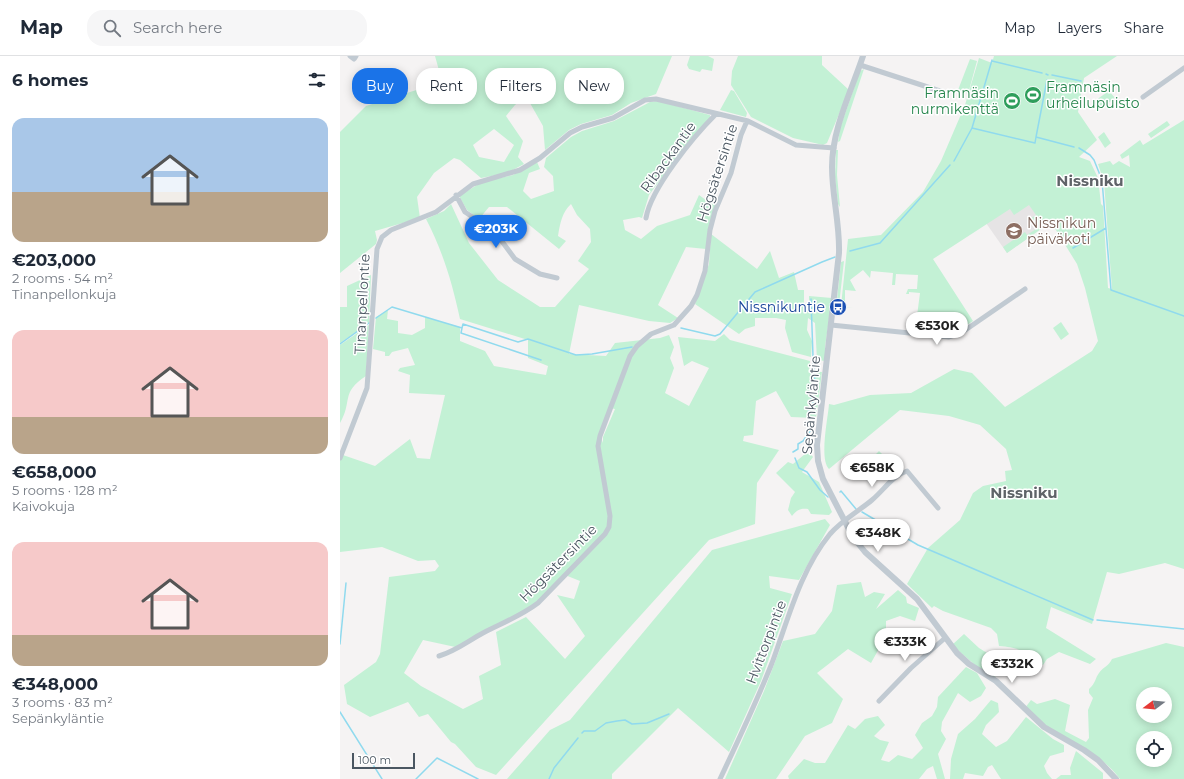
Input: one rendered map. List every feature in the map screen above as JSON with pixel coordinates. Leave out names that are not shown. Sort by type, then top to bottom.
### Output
[{"type":"street","points":[[350,56],[354,59],[356,56]]},
{"type":"street","name":"Sepänkyläntie","points":[[863,56],[842,117],[834,148],[832,177],[840,247],[817,454],[824,479],[845,521],[865,552],[917,599],[957,653],[969,664],[996,681],[1038,722],[1098,760],[1116,779]]},
{"type":"street","points":[[860,65],[943,92]]},
{"type":"street","points":[[1143,97],[1184,68]]},
{"type":"street","name":"Tinanpellontie","points":[[340,458],[368,388],[377,249],[379,242],[391,230],[436,212],[456,195],[481,180],[507,175],[520,170],[540,158],[570,133],[582,127],[613,118],[632,106],[650,99],[656,99],[716,114]]},
{"type":"street","points":[[716,114],[758,125],[796,145],[834,148]]},
{"type":"street","name":"Ribackantie","points":[[646,218],[651,198],[660,184],[716,114]]},
{"type":"street","name":"Högsätersintie","points":[[439,656],[460,648],[538,603],[605,534],[609,527],[610,516],[598,446],[600,436],[630,356],[637,346],[651,334],[674,325],[691,306],[697,295],[705,271],[710,230],[715,211],[731,173],[741,134],[747,121]]},
{"type":"street","points":[[456,195],[465,212],[495,232],[515,259],[540,274],[557,278]]},
{"type":"street","points":[[831,325],[949,337],[956,336],[976,324],[1025,289]]},
{"type":"street","name":"Hvittorpintie","points":[[720,779],[756,702],[791,614],[802,580],[830,535],[874,498],[887,484],[907,471],[938,508]]},
{"type":"street","points":[[879,701],[916,664],[945,638]]},
{"type":"shaded area","name":"Nissnikun päiväkoti","points":[[1032,193],[1051,221],[1007,253],[986,223]]},
{"type":"green space","points":[[435,56],[672,56],[656,94],[631,103],[612,115],[581,124],[569,130],[545,150],[543,126],[531,104],[556,104],[556,68],[485,68],[485,104],[516,104],[506,116],[523,141],[518,157],[524,164],[507,173],[481,178],[460,160],[454,158],[434,173],[417,197],[420,218],[375,231],[377,240],[376,244],[340,273],[340,132],[366,106],[372,104],[408,104],[408,93],[416,90],[416,104],[477,104],[477,68],[438,68]],"holes":[[[494,129],[514,145],[504,162],[479,157],[473,145]]]},
{"type":"green space","points":[[690,56],[708,56],[714,59],[712,71],[702,69],[700,72],[689,69],[687,65]]},
{"type":"green space","points":[[738,56],[822,56],[822,65],[849,90],[827,143],[823,145],[793,138],[751,117],[731,85],[732,71]]},
{"type":"green space","points":[[994,56],[1117,56],[1084,78],[1078,112],[1097,140],[1079,157],[1090,161],[1098,178],[1101,204],[1103,206],[1108,288],[1112,289],[1104,182],[1098,164],[1110,161],[1113,165],[1119,161],[1130,167],[1129,155],[1122,159],[1120,155],[1140,140],[1143,145],[1184,120],[1184,569],[1165,563],[1119,574],[1107,572],[1092,624],[1051,607],[1046,628],[1096,659],[1090,664],[1059,652],[1047,659],[1043,665],[1019,650],[999,646],[997,634],[991,628],[943,611],[934,606],[932,608],[907,584],[928,548],[960,520],[973,493],[983,486],[1006,481],[1005,471],[1012,470],[1006,449],[980,425],[949,416],[900,410],[829,469],[826,464],[824,448],[829,404],[834,405],[870,395],[911,393],[954,369],[972,373],[1005,407],[1092,351],[1098,341],[1085,288],[1077,264],[1051,222],[1007,253],[1003,247],[1025,232],[1027,235],[1036,229],[1030,219],[1036,215],[1029,205],[1014,215],[1010,209],[933,259],[973,321],[967,325],[959,314],[942,327],[938,333],[915,331],[920,293],[909,292],[909,294],[906,294],[908,289],[917,289],[918,275],[896,274],[895,285],[892,285],[893,273],[871,271],[870,278],[863,270],[850,280],[856,291],[845,290],[845,307],[853,308],[842,307],[841,306],[848,239],[881,235],[923,192],[941,161],[965,105],[979,58],[992,63]]},
{"type":"green space","points":[[970,59],[977,61],[968,94],[964,92],[965,90],[963,89],[961,91],[958,90]]},
{"type":"green space","points":[[864,69],[840,141],[838,142],[840,128],[860,71]]},
{"type":"green space","points":[[731,90],[734,91],[747,113],[746,117],[720,110]]},
{"type":"green space","points":[[1109,91],[1115,98],[1099,110],[1093,102]]},
{"type":"green space","points":[[658,101],[710,115],[710,118],[678,156],[649,195],[642,218],[639,217],[623,220],[625,230],[641,239],[657,226],[690,215],[699,195],[710,203],[717,200],[706,249],[686,247],[658,305],[678,318],[670,323],[649,321],[579,305],[569,354],[606,356],[615,343],[660,338],[669,335],[674,347],[670,358],[674,368],[665,393],[689,406],[709,368],[692,361],[684,366],[678,337],[715,341],[724,334],[730,340],[810,361],[809,371],[822,372],[816,418],[791,417],[776,391],[756,401],[753,435],[744,436],[743,441],[779,450],[757,483],[755,524],[709,540],[496,775],[476,767],[455,744],[451,742],[428,714],[419,717],[408,702],[370,717],[347,704],[344,685],[376,662],[380,654],[389,577],[435,571],[439,566],[435,560],[418,561],[382,547],[340,552],[340,454],[375,466],[410,439],[417,458],[430,459],[445,395],[409,393],[410,375],[398,371],[400,368],[415,365],[408,348],[392,352],[389,356],[385,356],[385,352],[373,349],[376,317],[388,310],[387,319],[398,321],[398,333],[412,335],[425,328],[425,317],[460,327],[460,341],[485,351],[494,366],[546,375],[548,366],[528,358],[528,340],[460,319],[454,292],[446,268],[426,219],[444,211],[451,204],[469,243],[498,280],[540,307],[555,307],[589,269],[578,261],[591,242],[590,229],[577,215],[571,204],[563,214],[558,236],[566,241],[559,249],[507,207],[489,207],[479,219],[467,210],[459,196],[482,182],[513,175],[537,162],[540,169],[529,173],[523,191],[531,199],[554,191],[553,176],[544,167],[546,158],[571,137],[582,131],[614,121],[650,102]],"holes":[[[610,408],[615,409],[603,437],[603,443],[600,435]],[[565,575],[580,581],[574,599],[557,595],[585,636],[565,659],[526,617],[496,632],[501,665],[479,676],[483,699],[463,709],[421,686],[404,673],[423,640],[460,648],[538,603]]]},
{"type":"green space","points":[[1167,121],[1170,125],[1151,138],[1148,134]]},
{"type":"green space","points":[[1104,132],[1111,143],[1105,148],[1098,137]]},
{"type":"green space","points":[[836,150],[838,150],[837,175],[840,207],[838,204],[835,177]]},
{"type":"green space","points":[[711,234],[757,269],[770,251],[779,278],[794,272],[798,290],[804,290],[804,303],[809,303],[809,296],[832,298],[825,347],[825,361],[817,360],[815,323],[808,318],[807,330],[812,341],[811,357],[792,352],[785,328],[786,320],[776,318],[755,318],[755,326],[745,329],[739,334],[695,304],[709,264]]},
{"type":"green space","points":[[844,261],[838,305],[837,299],[841,262]]},
{"type":"green space","points":[[371,275],[369,323],[340,343],[340,307],[347,307],[347,286]]},
{"type":"green space","points":[[1061,322],[1069,334],[1061,340],[1053,328]]},
{"type":"green space","points":[[369,325],[366,376],[353,387],[340,423],[340,345]]},
{"type":"green space","points":[[879,451],[883,455],[882,460],[875,467],[872,465],[876,454]]},
{"type":"green space","points":[[810,453],[813,457],[802,472],[819,482],[832,512],[829,515],[811,514],[808,509],[801,509],[792,516],[788,510],[791,498],[795,492],[776,473],[788,462],[793,464],[805,454]]},
{"type":"green space","points":[[825,519],[830,525],[799,580],[769,576],[770,588],[792,594],[761,681],[729,752],[678,708],[612,774],[612,779],[507,779],[550,730],[570,720],[712,550]]},
{"type":"green space","points":[[861,582],[865,597],[874,592],[885,594],[876,609],[898,590],[906,597],[907,603],[919,608],[915,621],[900,616],[886,621],[886,636],[871,663],[848,649],[817,673],[843,699],[832,723],[805,736],[776,779],[725,779],[764,691],[783,641],[815,634],[832,611],[837,585]]},
{"type":"green space","points":[[964,634],[979,648],[1002,662],[995,677],[975,665],[952,645]]},
{"type":"green space","points":[[1166,643],[1184,647],[1184,779],[1120,779],[1097,757],[1051,729],[1025,708],[1031,700],[1037,704],[1055,699],[1070,705],[1065,731],[1086,742],[1089,738],[1088,710],[1093,698],[1089,693],[1089,689],[1102,669],[1112,659]]},
{"type":"green space","points":[[966,667],[977,673],[986,688],[981,696],[970,702],[958,693],[942,722],[941,731],[946,739],[938,754],[945,779],[937,779],[933,766],[927,769],[919,779],[789,779],[788,776],[804,759],[815,763],[825,763],[848,725],[855,729],[865,719],[878,716],[885,725],[874,736],[880,740],[889,742],[881,760],[889,762],[898,755],[912,759],[923,748],[915,735],[922,723],[932,716],[937,707],[938,697]]},
{"type":"green space","points":[[991,700],[998,703],[999,712],[986,725],[982,734],[996,747],[1007,741],[1026,717],[1053,739],[1064,745],[1064,752],[1050,756],[1044,766],[1052,779],[1001,779],[992,765],[988,767],[983,776],[965,773],[963,779],[950,779],[951,759],[958,734],[975,719]]},
{"type":"green space","points":[[1076,751],[1103,773],[1103,779],[1056,779],[1061,775],[1071,775],[1070,768]]},
{"type":"waterway","points":[[992,60],[972,128],[1035,143],[1036,137],[1074,147]]},
{"type":"waterway","points":[[992,61],[1042,73]]},
{"type":"waterway","points":[[1052,75],[1081,81]]},
{"type":"waterway","points":[[1036,137],[1047,80]]},
{"type":"waterway","points":[[954,161],[972,128]]},
{"type":"waterway","points":[[1079,148],[1090,155],[1094,160],[1102,180],[1111,290],[1184,316]]},
{"type":"waterway","points":[[850,251],[880,243],[950,165]]},
{"type":"waterway","points":[[1073,248],[1106,228]]},
{"type":"waterway","points":[[681,328],[715,336],[720,334],[755,292],[835,257]]},
{"type":"waterway","points":[[811,299],[813,356]]},
{"type":"waterway","points":[[376,318],[392,307],[462,328],[463,324],[518,342],[528,339],[576,355],[592,354],[632,347]]},
{"type":"waterway","points":[[340,344],[369,323]]},
{"type":"waterway","points":[[462,328],[461,333],[541,360]]},
{"type":"waterway","points":[[809,418],[808,412],[814,405],[811,397],[816,391],[813,363]]},
{"type":"waterway","points":[[793,452],[798,449],[798,444],[803,441],[810,431],[810,425]]},
{"type":"waterway","points":[[795,458],[799,468],[807,472],[820,490],[828,497]]},
{"type":"waterway","points":[[840,492],[841,491],[856,509]]},
{"type":"waterway","points":[[862,512],[918,545],[1093,620]]},
{"type":"waterway","points":[[340,644],[346,583]]},
{"type":"waterway","points":[[1097,620],[1184,629]]},
{"type":"waterway","points":[[340,712],[382,779]]},
{"type":"waterway","points":[[582,733],[584,731],[595,731],[606,723],[625,720],[632,724],[647,723],[669,714]]},
{"type":"waterway","points":[[549,779],[554,768],[578,738]]},
{"type":"waterway","points":[[416,779],[437,758],[478,779]]},
{"type":"place","name":"Framnäsin urheilupuisto","points":[[1033,95]]},
{"type":"place","name":"Framnäsin nurmikenttä","points":[[1012,101]]},
{"type":"place","name":"Nissnikun päiväkoti","points":[[1014,231]]},
{"type":"place","name":"Nissnikuntie","points":[[838,307]]},
{"type":"district","name":"Nissniku","points":[[1090,181]]},
{"type":"district","name":"Nissniku","points":[[1024,493]]}]
